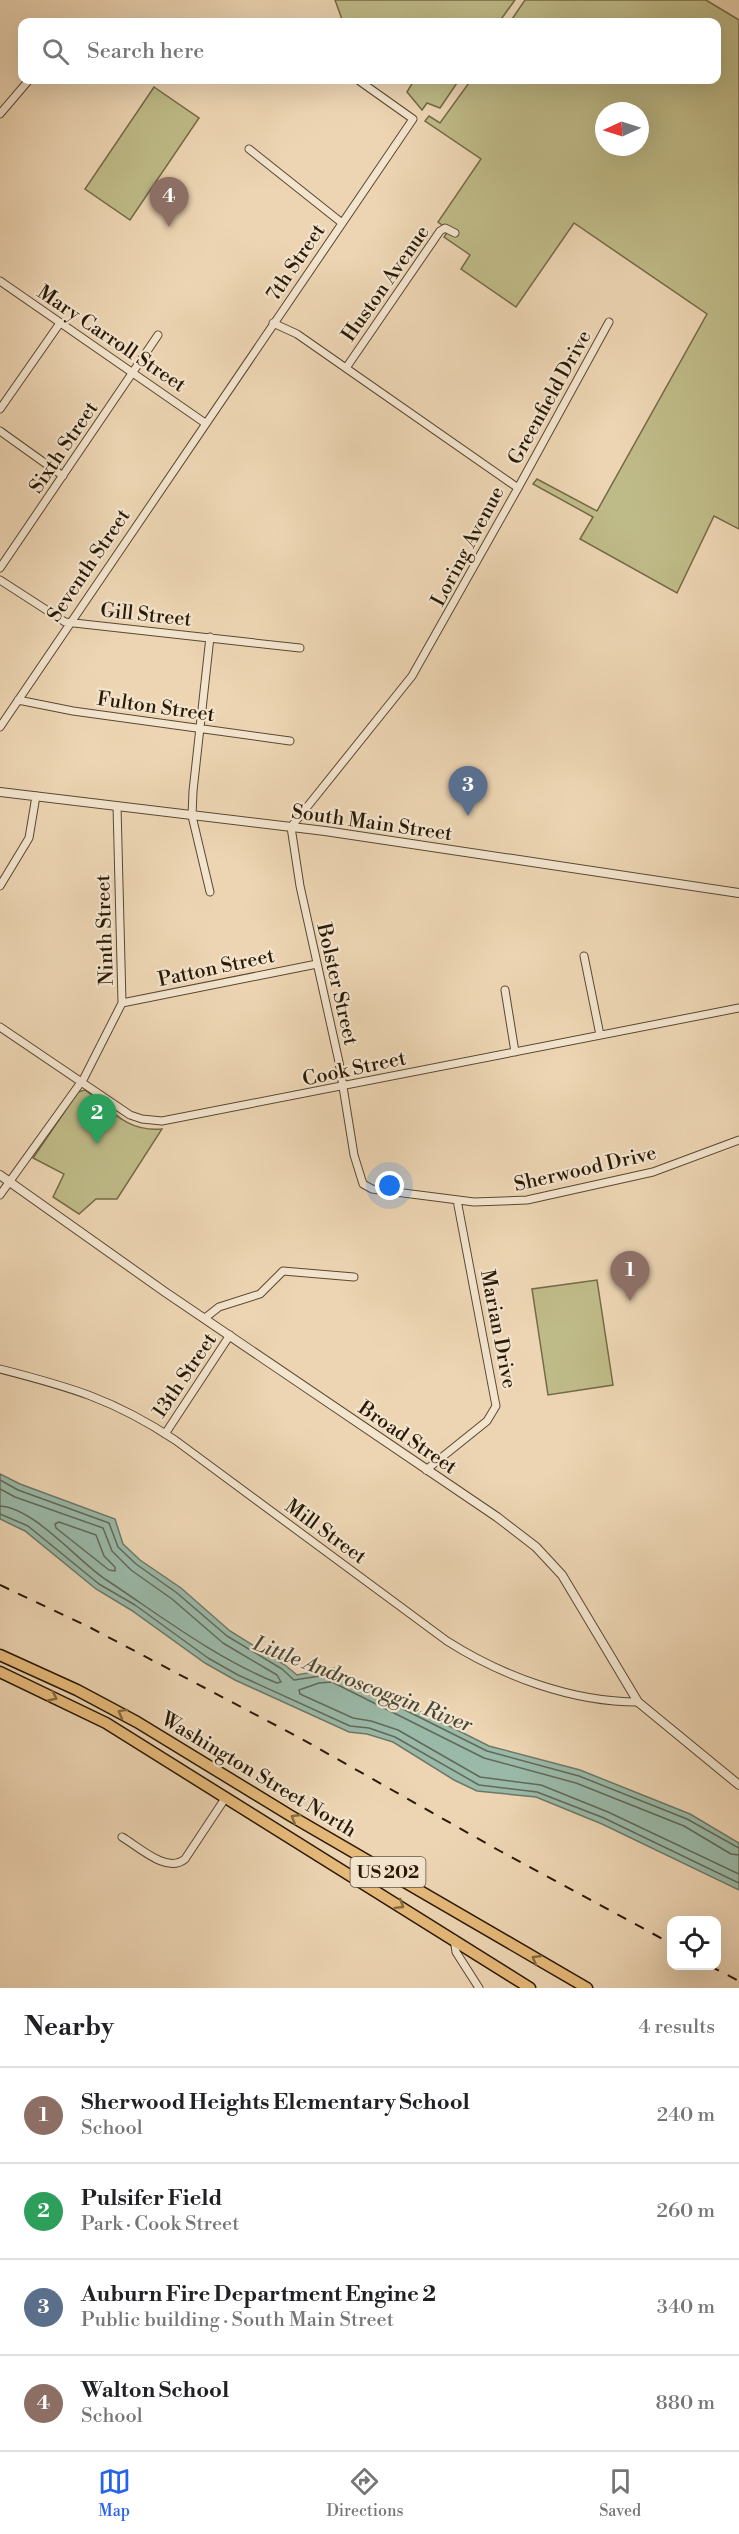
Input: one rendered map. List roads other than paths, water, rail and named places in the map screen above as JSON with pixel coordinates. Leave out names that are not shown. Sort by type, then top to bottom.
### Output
[{"type":"highway","name":"Washington Street North","points":[[0,1655],[77,1690],[137,1722],[587,1988]]},
{"type":"highway","name":"US 202","points":[[0,1672],[106,1723],[530,1988]]},
{"type":"street","points":[[0,114],[26,84]]},
{"type":"street","name":"7th Street","points":[[205,423],[413,119],[364,84]]},
{"type":"street","points":[[249,149],[342,223]]},
{"type":"street","name":"Huston Avenue","points":[[346,368],[440,231],[445,228],[455,233]]},
{"type":"street","name":"Mary Carroll Street","points":[[0,281],[205,423]]},
{"type":"street","name":"Greenfield Drive","points":[[518,488],[609,322]]},
{"type":"street","points":[[0,409],[60,323]]},
{"type":"street","name":"Loring Avenue","points":[[273,323],[297,334],[518,488],[412,676],[291,827]]},
{"type":"street","name":"Sixth Street","points":[[0,568],[158,335]]},
{"type":"street","name":"Seventh Street","points":[[0,727],[205,423]]},
{"type":"street","points":[[0,431],[63,476]]},
{"type":"street","name":"Gill Street","points":[[0,580],[65,622],[300,648]]},
{"type":"street","points":[[210,637],[192,816],[210,892]]},
{"type":"street","name":"Fulton Street","points":[[18,700],[73,711],[290,741]]},
{"type":"street","name":"South Main Street","points":[[0,792],[291,827],[739,892]]},
{"type":"street","points":[[0,886],[29,837],[36,796]]},
{"type":"street","name":"Ninth Street","points":[[0,1196],[81,1083],[122,1002],[117,806]]},
{"type":"street","name":"Bolster Street","points":[[291,827],[293,848],[343,1087],[354,1155],[363,1184]]},
{"type":"street","points":[[585,956],[600,1035]]},
{"type":"street","name":"Patton Street","points":[[122,1002],[317,964]]},
{"type":"street","points":[[505,990],[515,1052]]},
{"type":"street","name":"Cook Street","points":[[1,1030],[130,1115],[151,1121],[198,1115],[739,1008]]},
{"type":"street","name":"Sherwood Drive","points":[[363,1184],[372,1189],[495,1203],[536,1198],[652,1172],[739,1140]]},
{"type":"street","name":"Broad Street","points":[[0,1175],[204,1318],[496,1517],[545,1555],[562,1575],[638,1702],[739,1785]]},
{"type":"street","name":"Marian Drive","points":[[426,1470],[488,1421],[496,1406],[457,1200]]},
{"type":"street","points":[[204,1318],[219,1306],[260,1294],[283,1271],[354,1277]]},
{"type":"street","name":"13th Street","points":[[165,1434],[230,1335]]},
{"type":"street","name":"Mill Street","points":[[0,1369],[70,1387],[103,1399],[165,1434],[460,1649],[500,1669],[555,1689],[607,1701],[638,1702]]},
{"type":"street","points":[[122,1837],[168,1864],[177,1864],[185,1859],[226,1797]]},
{"type":"street","points":[[454,1939],[456,1952],[479,1988]]},
{"type":"water","name":"Little Androscoggin River","points":[[0,1474],[20,1484],[115,1519],[123,1544],[140,1560],[181,1588],[230,1631],[297,1675],[334,1668],[489,1746],[580,1770],[690,1814],[739,1843],[739,1890],[602,1824],[536,1797],[477,1791],[454,1780],[393,1742],[367,1734],[349,1732],[235,1680],[205,1663],[131,1610],[96,1589],[25,1531],[0,1519]]},
{"type":"railway","points":[[0,1585],[91,1628],[300,1738],[500,1851],[667,1941]]},
{"type":"railway","points":[[718,1970],[739,1981]]},
{"type":"place","name":"Walton School","points":[[169,227]]},
{"type":"place","name":"Auburn Fire Department Engine 2","points":[[468,816]]},
{"type":"place","name":"Pulsifer Field","points":[[97,1144]]},
{"type":"place","name":"Sherwood Heights Elementary School","points":[[630,1301]]}]
